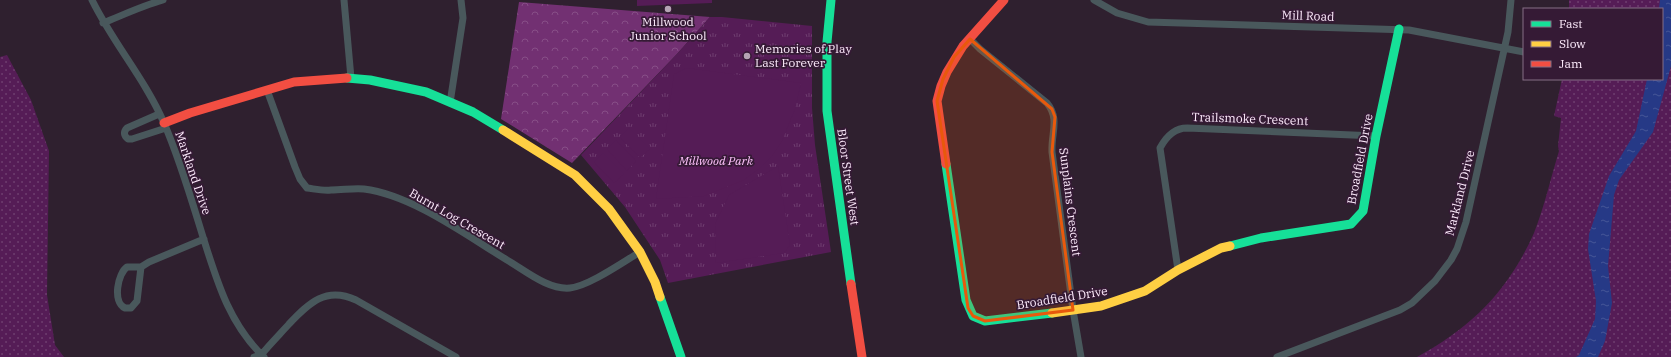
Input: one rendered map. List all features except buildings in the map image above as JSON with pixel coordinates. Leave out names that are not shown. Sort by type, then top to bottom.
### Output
[{"type":"street","name":"Markland Drive","points":[[92,0],[103,23],[133,67],[160,114],[181,166],[225,302],[238,324],[262,356]]},
{"type":"street","points":[[103,23],[145,5],[163,0]]},
{"type":"street","points":[[344,0],[351,78]]},
{"type":"street","points":[[450,103],[463,18],[461,0]]},
{"type":"street","name":"Bloor Street West","points":[[831,0],[827,42],[826,88],[828,124],[862,357]]},
{"type":"street","name":"Broadfield Drive","points":[[1004,0],[954,57],[947,69],[940,88],[938,101],[968,308],[973,316],[985,320],[1002,320],[1101,306],[1145,291],[1178,270],[1221,248],[1248,241],[1351,224],[1358,218],[1362,211],[1376,136],[1399,30]]},
{"type":"street","name":"Mill Road","points":[[1094,0],[1117,14],[1148,22],[1422,31],[1523,52]]},
{"type":"street","name":"Markland Drive","points":[[1277,357],[1400,310],[1421,296],[1451,260],[1457,249],[1466,222],[1504,48],[1511,0]]},
{"type":"street","name":"Sunplains Crescent","points":[[970,39],[980,49],[1047,102],[1055,117],[1052,152],[1080,357]]},
{"type":"street","points":[[160,114],[129,127],[125,131],[125,136],[130,140],[165,126],[190,113],[294,82],[351,78],[370,80],[426,92],[473,112],[575,175],[610,209],[640,252],[655,282],[681,357]]},
{"type":"street","name":"Burnt Log Crescent","points":[[267,90],[295,167],[300,179],[307,188],[332,190],[349,188],[365,189],[392,196],[415,205],[538,278],[556,286],[570,288],[589,282],[640,252]]},
{"type":"street","name":"Trailsmoke Crescent","points":[[1178,270],[1160,148],[1164,141],[1175,130],[1179,128],[1186,128],[1376,136]]},
{"type":"street","points":[[141,267],[137,301],[132,308],[125,308],[119,304],[117,299],[122,272],[127,267],[141,267],[149,262],[204,239]]},
{"type":"street","points":[[254,357],[262,356],[312,301],[328,295],[338,294],[356,300],[456,357]]},
{"type":"highlighted area","points":[[970,39],[1052,109],[1055,117],[1052,152],[1073,310],[985,321],[973,316],[968,308],[937,101],[943,79],[954,57]]},
{"type":"green space","points":[[637,0],[712,0],[712,3],[637,6]]},
{"type":"green space","points":[[1569,0],[1671,0],[1671,357],[1417,357],[1455,333],[1486,306],[1500,290],[1524,254],[1538,223],[1559,151],[1558,146],[1561,118],[1554,116],[1562,80],[1663,80],[1663,8],[1569,8]]},
{"type":"green space","points":[[519,2],[710,17],[677,54],[572,163],[501,119]]},
{"type":"green space","name":"Millwood Park","points":[[710,17],[812,26],[812,108],[815,145],[831,252],[668,283],[660,260],[625,207],[581,155]]},
{"type":"green space","points":[[7,55],[31,100],[49,151],[47,295],[55,345],[64,357],[0,357],[0,57]]},
{"type":"green space","points":[[687,68],[801,83],[795,109],[782,141],[772,156],[760,168],[744,180],[704,196],[656,199],[674,74]]},
{"type":"green space","points":[[629,128],[650,149],[640,158],[620,137]]},
{"type":"green space","points":[[616,140],[636,161],[627,171],[607,149]]},
{"type":"green space","points":[[603,153],[624,174],[614,183],[594,162]]},
{"type":"green space","points":[[778,166],[790,245],[784,253],[716,263],[715,224],[729,195]]},
{"type":"water","points":[[1660,0],[1671,0],[1671,66],[1653,132],[1619,180],[1614,195],[1608,266],[1612,303],[1605,341],[1598,357],[1576,357],[1579,355],[1595,319],[1596,301],[1588,249],[1589,234],[1609,176],[1636,131],[1647,80],[1663,80],[1663,8],[1659,8]]},
{"type":"traffic: fast","points":[[831,0],[827,42],[827,111],[851,284]]},
{"type":"traffic: fast","points":[[1230,246],[1261,238],[1351,224],[1363,211],[1376,136],[1399,29]]},
{"type":"traffic: fast","points":[[347,78],[370,80],[426,92],[473,112],[503,130]]},
{"type":"traffic: fast","points":[[946,164],[966,300],[973,316],[985,321],[1052,313]]},
{"type":"traffic: fast","points":[[660,297],[681,357]]},
{"type":"traffic: slow","points":[[503,130],[575,175],[609,209],[640,252],[655,282],[660,297]]},
{"type":"traffic: slow","points":[[1052,313],[1101,306],[1145,291],[1178,270],[1221,248],[1230,246]]},
{"type":"traffic: jam","points":[[946,164],[937,101],[941,86],[947,72],[963,46],[1004,0]]},
{"type":"traffic: jam","points":[[164,123],[190,113],[294,82],[347,78]]},
{"type":"traffic: jam","points":[[851,284],[862,357]]},
{"type":"place","name":"Millwood Junior School","points":[[668,9]]},
{"type":"place","name":"Memories of Play Last Forever","points":[[747,56]]}]
